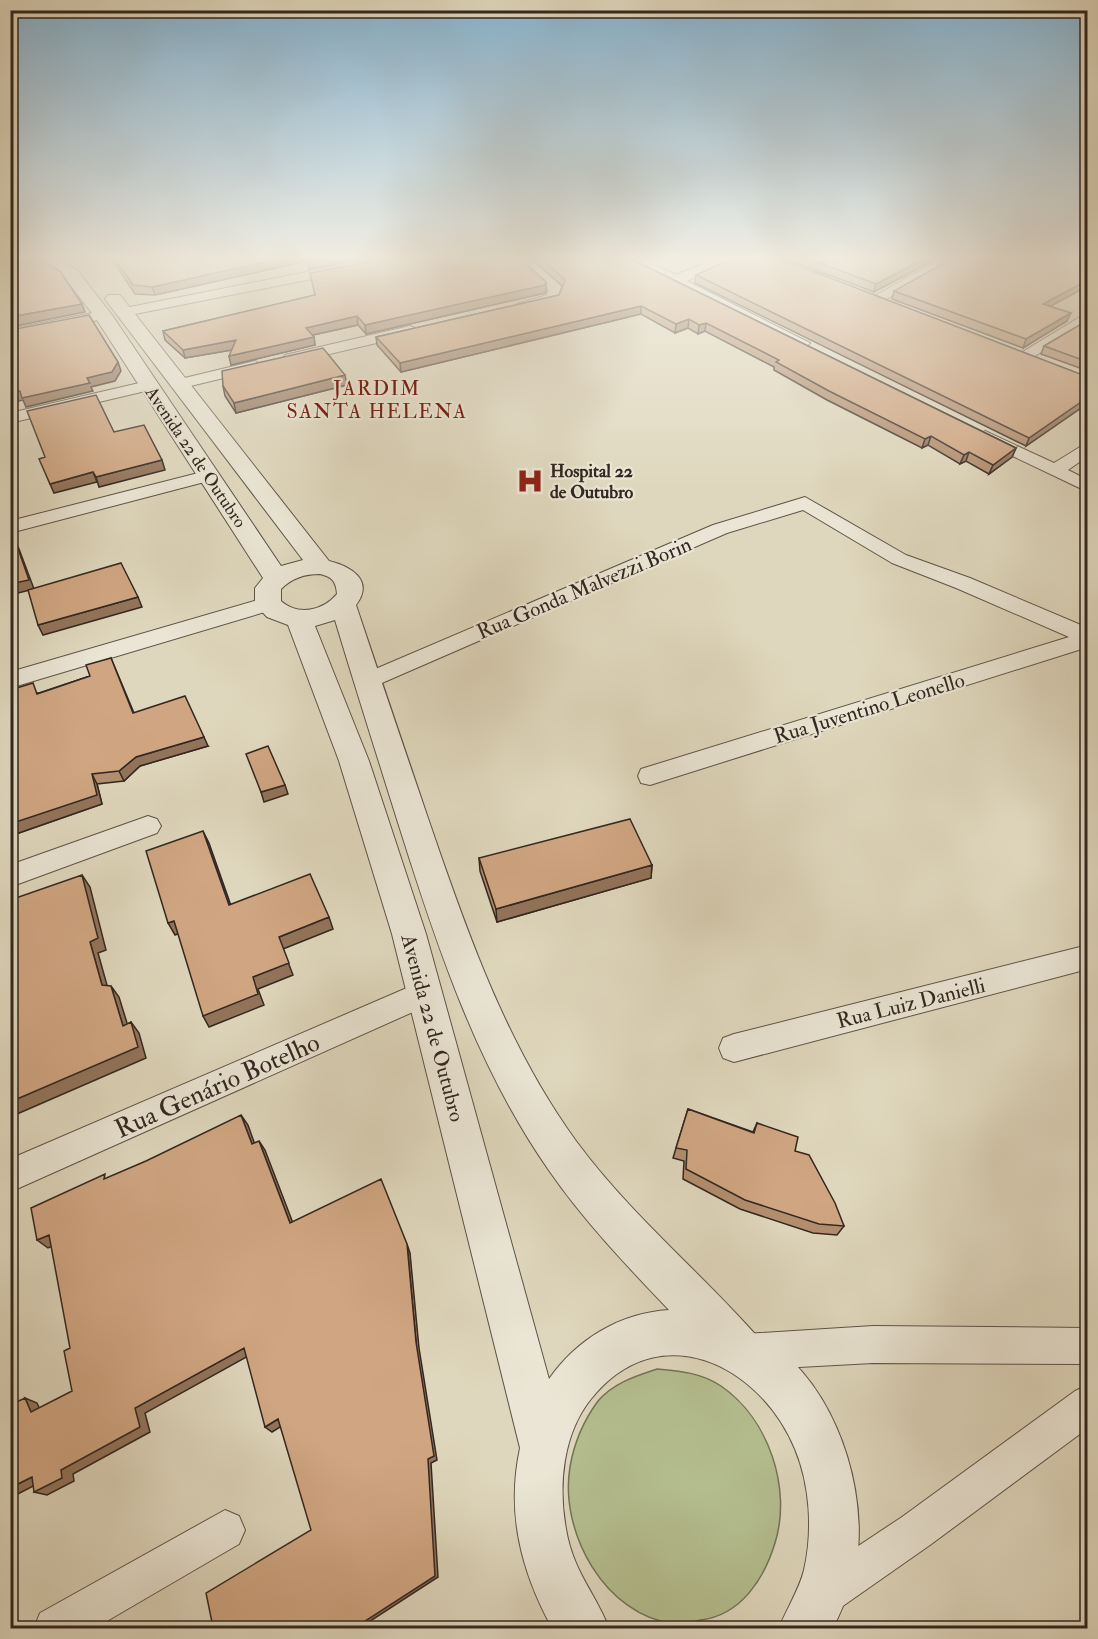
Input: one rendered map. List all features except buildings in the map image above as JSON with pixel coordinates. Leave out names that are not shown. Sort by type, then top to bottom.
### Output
[{"type":"street","name":"Avenida 22 de Outubro","points":[[116,335],[276,578]]},
{"type":"street","name":"Avenida 22 de Outubro","points":[[142,335],[321,566],[339,571],[349,582],[351,590],[343,604],[448,927],[485,1021],[522,1092],[562,1155],[601,1204],[741,1351]]},
{"type":"street","points":[[178,384],[392,335]]},
{"type":"street","points":[[786,335],[813,349]]},
{"type":"street","points":[[1045,364],[1019,354],[1053,335]]},
{"type":"street","points":[[10,418],[148,386]]},
{"type":"street","points":[[970,428],[1088,487]]},
{"type":"street","points":[[1054,471],[1088,447]]},
{"type":"street","points":[[10,527],[210,475]]},
{"type":"street","name":"Rua Gonda Malvezzi Borin","points":[[367,681],[720,529],[805,503],[900,559],[963,583],[1088,638]]},
{"type":"street","points":[[283,612],[268,588],[276,578],[301,567],[321,566]]},
{"type":"street","points":[[10,680],[283,612],[319,617],[343,604]]},
{"type":"street","name":"Avenida 22 de Outubro","points":[[283,612],[354,761],[409,934],[543,1446]]},
{"type":"street","name":"Rua Juventino Leonello","points":[[650,776],[1088,638]]},
{"type":"street","points":[[10,876],[148,826]]},
{"type":"street","name":"Rua Luiz Danielli","points":[[734,1048],[1088,957]]},
{"type":"street","name":"Rua Genário Botelho","points":[[10,1176],[423,994]]},
{"type":"street","points":[[575,1623],[554,1580],[543,1546],[538,1511],[538,1478],[543,1446],[565,1394],[588,1367],[621,1343],[644,1335],[668,1332],[716,1339],[741,1351],[768,1371],[795,1401],[806,1418],[823,1458],[833,1501],[833,1546],[816,1615]]},
{"type":"street","points":[[741,1351],[870,1343],[1088,1346]]},
{"type":"street","points":[[816,1615],[916,1531],[1088,1404]]},
{"type":"street","points":[[55,1629],[225,1530]]},
{"type":"green space","points":[[657,1369],[706,1378],[721,1386],[738,1400],[764,1436],[778,1478],[780,1522],[775,1543],[757,1582],[739,1603],[728,1611],[715,1617],[681,1624],[650,1618],[628,1605],[608,1588],[592,1567],[580,1543],[572,1518],[568,1492],[574,1449],[588,1416],[598,1401],[618,1385]]},
{"type":"place","name":"Hospital 22 de Outubro","points":[[530,481]]},
{"type":"district","name":"JARDIM SANTA HELENA","points":[[377,400]]}]
